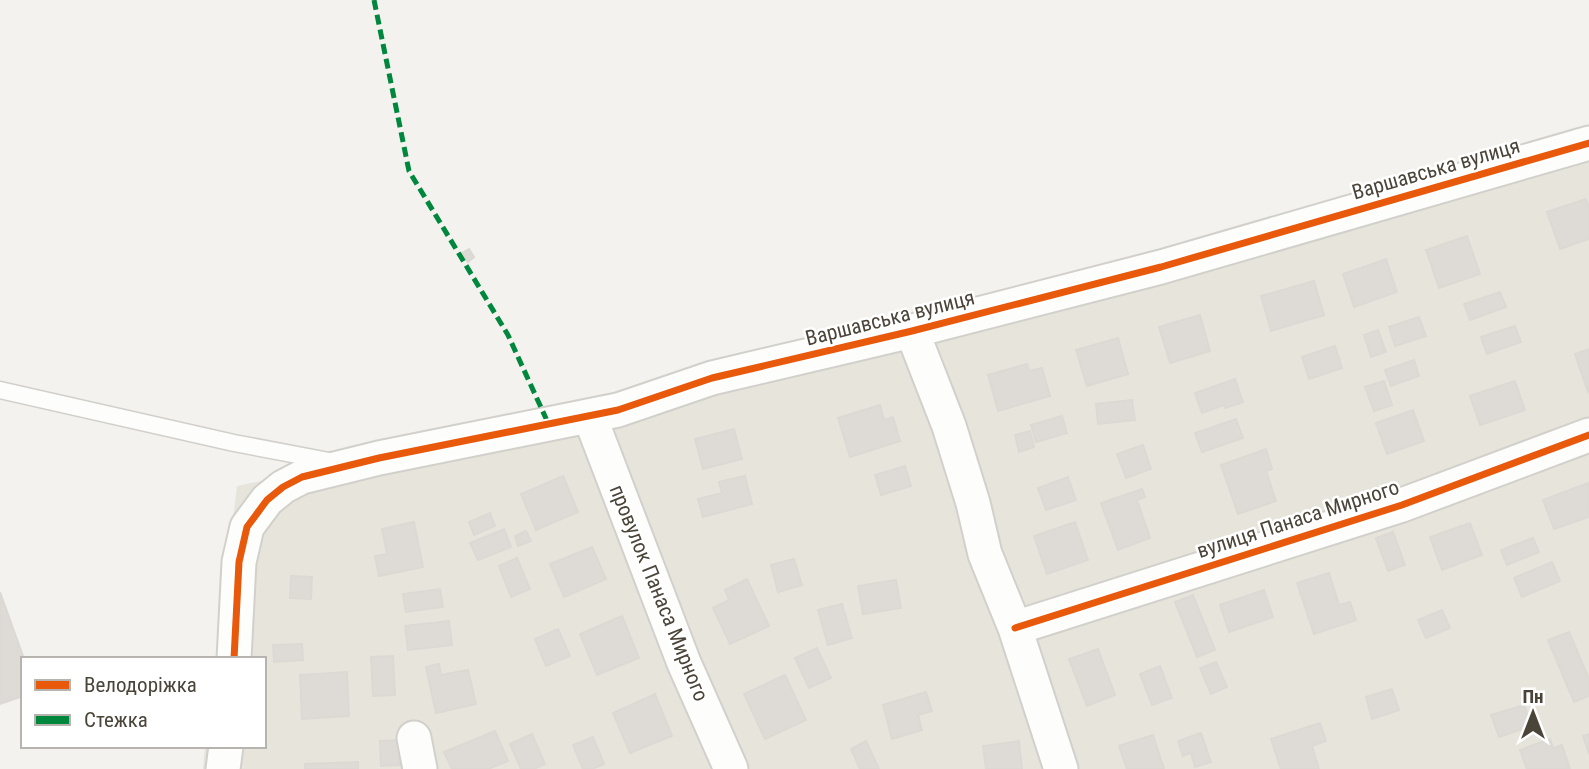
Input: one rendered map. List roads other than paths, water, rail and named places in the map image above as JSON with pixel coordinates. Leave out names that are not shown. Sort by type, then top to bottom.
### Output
[{"type":"street","name":"Варшавська вулиця","points":[[234,657],[239,562],[247,527],[267,500],[283,487],[302,478],[349,465],[618,410],[712,378],[912,331],[1161,267],[1589,143]]},
{"type":"street","points":[[912,331],[948,426],[973,503],[985,554],[1015,628],[1061,769]]},
{"type":"street","name":"провулок Панаса Мирного","points":[[590,417],[684,663],[731,769]]},
{"type":"street","name":"вулиця Панаса Мирного","points":[[1015,628],[1402,505],[1589,435]]},
{"type":"street","points":[[223,769],[226,748]]},
{"type":"lane","points":[[0,390],[234,443],[349,465]]}]
